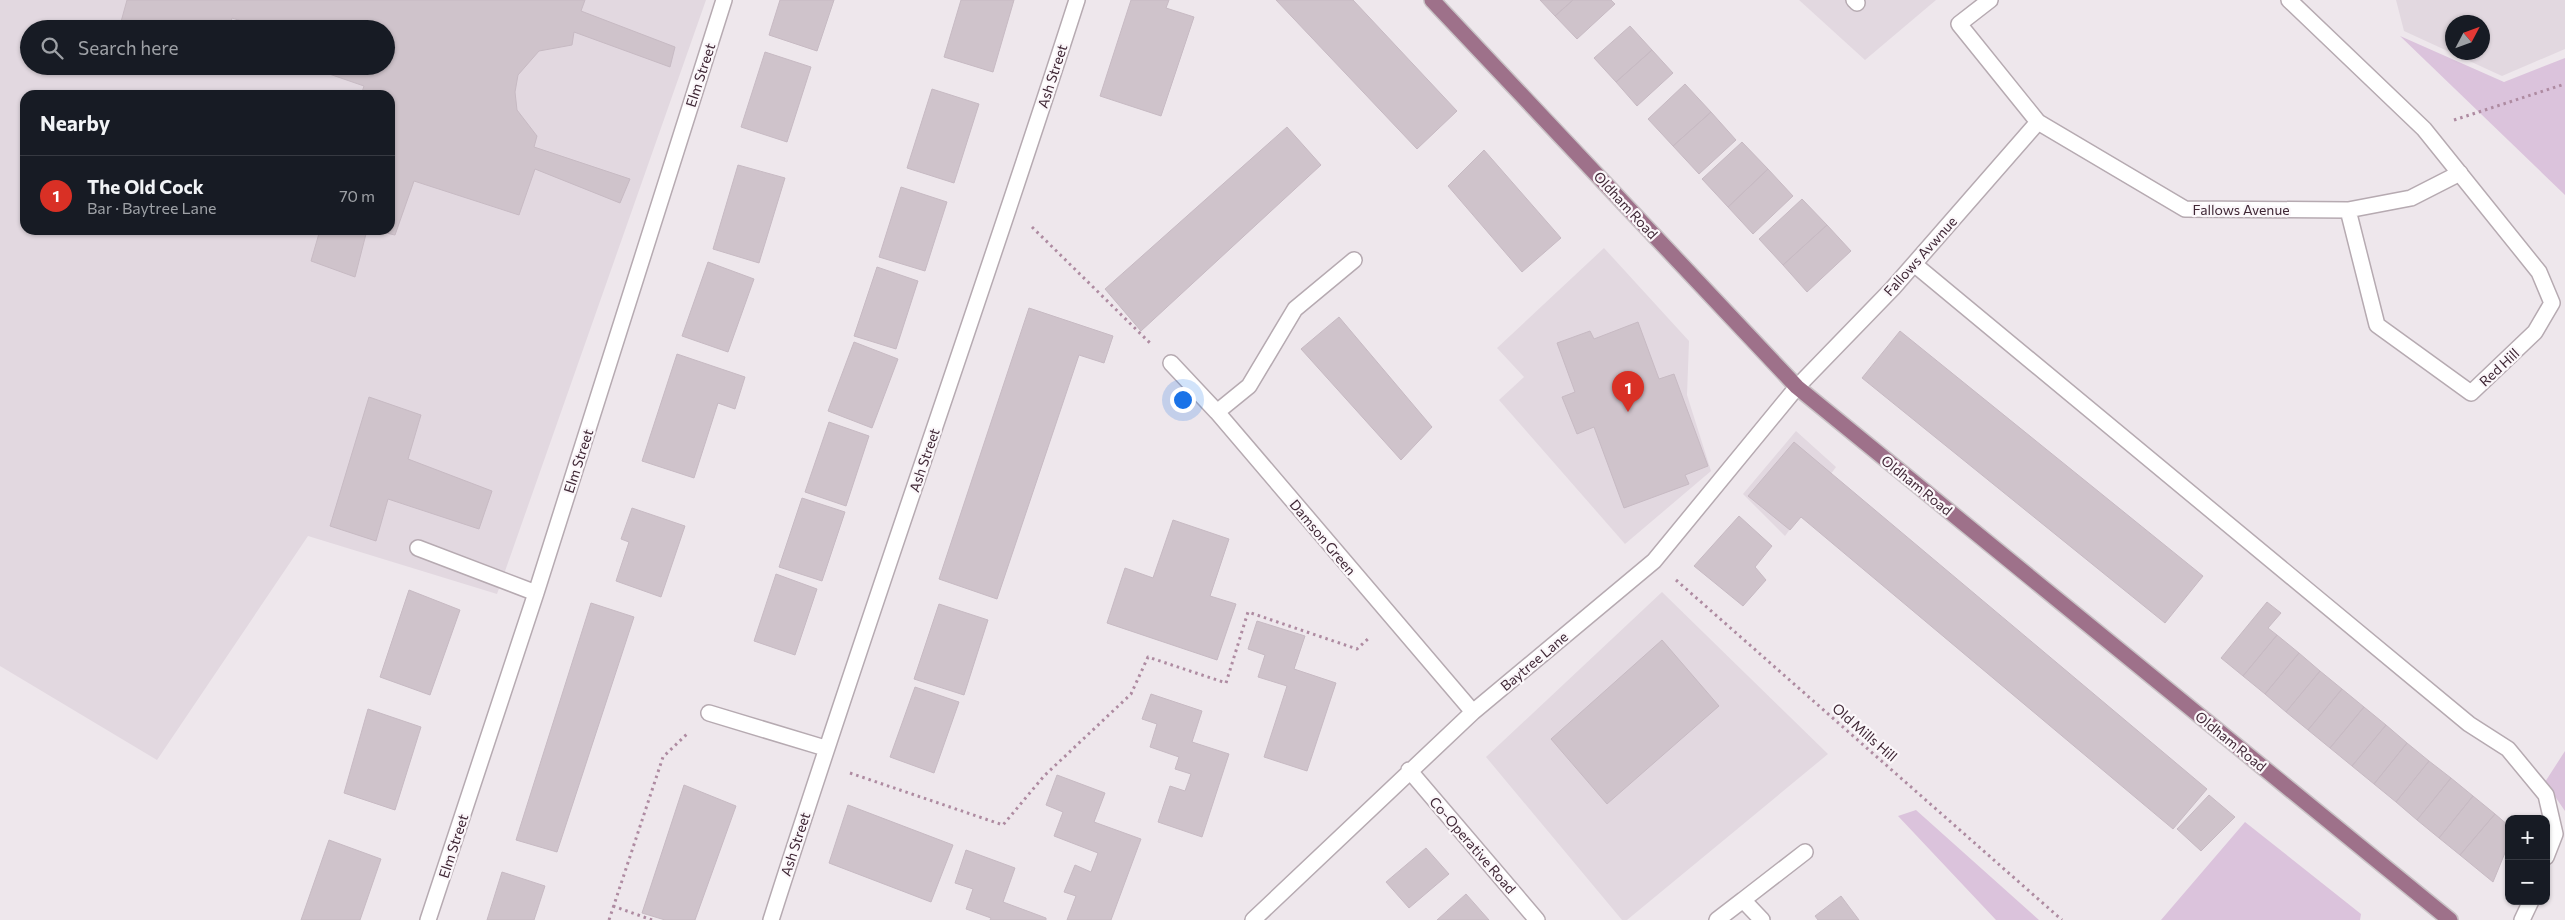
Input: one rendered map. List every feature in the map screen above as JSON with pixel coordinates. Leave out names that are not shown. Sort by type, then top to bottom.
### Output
[{"type":"main road","name":"Oldham Road","points":[[1432,0],[1797,387],[2450,920]]},
{"type":"street","name":"Elm Street","points":[[428,920],[536,593],[724,0]]},
{"type":"street","name":"Ash Street","points":[[771,920],[823,756],[1011,206],[1077,0]]},
{"type":"street","points":[[1990,0],[1959,24],[2038,122]]},
{"type":"street","points":[[2289,0],[2424,129],[2460,173]]},
{"type":"street","name":"Fallows Avwnue","points":[[1797,387],[1914,264],[2038,122]]},
{"type":"street","name":"Fallows Avenue","points":[[2038,122],[2185,209],[2348,210],[2411,198],[2460,173]]},
{"type":"street","name":"Red Hill","points":[[2348,210],[2377,325],[2471,393],[2535,332],[2552,303],[2539,272],[2460,173]]},
{"type":"street","points":[[1217,412],[1249,386],[1295,309],[1354,260]]},
{"type":"street","points":[[1914,264],[2469,724],[2508,749],[2546,795],[2554,834],[2550,846]]},
{"type":"street","name":"Damson Green","points":[[1171,363],[1217,412],[1473,712]]},
{"type":"street","name":"Baytree Lane","points":[[1253,920],[1409,770],[1473,712],[1654,561],[1797,387]]},
{"type":"street","points":[[418,548],[536,593]]},
{"type":"street","points":[[709,713],[823,756]]},
{"type":"street","name":"Co-Operative Road","points":[[1409,770],[1537,920]]},
{"type":"street","points":[[1717,920],[1805,852]]},
{"type":"street","points":[[1743,900],[1762,920]]},
{"type":"street","points":[[2522,920],[2529,905]]},
{"type":"path","points":[[2424,129],[2565,84]]},
{"type":"path","points":[[1011,206],[1171,363]]},
{"type":"path","name":"Old Mills Hill","points":[[1654,561],[2062,920]]},
{"type":"path","points":[[823,756],[1003,825],[1044,776],[1131,694],[1148,657],[1226,683],[1248,612],[1357,649],[1392,617]]},
{"type":"path","points":[[609,920],[663,756],[709,713]]},
{"type":"path","points":[[613,906],[652,920]]},
{"type":"shaded area","points":[[0,0],[706,0],[497,594],[308,536],[157,760],[0,666]]},
{"type":"shaded area","points":[[1799,0],[1936,0],[1865,60]]},
{"type":"shaded area","points":[[2396,0],[2565,0],[2565,49],[2502,76],[2467,60],[2490,60],[2490,15],[2445,15],[2445,50],[2404,31]]},
{"type":"shaded area","points":[[2400,36],[2445,56],[2445,60],[2454,60],[2504,82],[2565,58],[2565,195]]},
{"type":"shaded area","points":[[1604,248],[1689,341],[1687,395],[1711,471],[1625,544],[1499,400],[1524,377],[1497,348]]},
{"type":"shaded area","points":[[1796,431],[1836,467],[1785,536],[1743,494]]},
{"type":"shaded area","points":[[1662,592],[1828,754],[1627,920],[1622,920],[1486,757]]},
{"type":"shaded area","points":[[2565,751],[2565,811],[2545,782]]},
{"type":"shaded area","points":[[1916,810],[2039,920],[1996,920],[1898,816]]},
{"type":"shaded area","points":[[2245,822],[2361,914],[2360,920],[2161,920]]},
{"type":"building","points":[[127,0],[585,0],[581,11],[675,47],[670,67],[574,32],[572,45],[539,51],[518,75],[515,92],[517,110],[537,136],[534,147],[630,179],[620,203],[535,169],[519,215],[414,181],[395,235],[395,90],[363,90],[364,86],[332,75],[395,75],[395,20],[238,20],[232,18],[231,20],[121,20]]},
{"type":"building","points":[[780,0],[834,0],[817,51],[769,35]]},
{"type":"building","points":[[961,0],[1014,0],[993,72],[944,57]]},
{"type":"building","points":[[1131,0],[1169,0],[1166,8],[1194,17],[1161,116],[1100,96]]},
{"type":"building","points":[[1276,0],[1353,0],[1457,111],[1417,149]]},
{"type":"building","points":[[1540,0],[1573,0],[1555,16]]},
{"type":"building","points":[[1573,0],[1611,0],[1615,4],[1577,39],[1555,16]]},
{"type":"building","points":[[1630,26],[1652,50],[1616,82],[1594,58]]},
{"type":"building","points":[[1652,50],[1673,73],[1637,106],[1616,82]]},
{"type":"building","points":[[765,52],[811,67],[787,142],[741,127]]},
{"type":"building","points":[[1685,84],[1711,112],[1673,146],[1648,119]]},
{"type":"building","points":[[932,89],[979,104],[954,183],[907,168]]},
{"type":"building","points":[[1711,112],[1736,140],[1699,174],[1673,146]]},
{"type":"building","points":[[1287,127],[1321,165],[1141,331],[1105,289]]},
{"type":"building","points":[[1742,142],[1768,169],[1728,207],[1702,179]]},
{"type":"building","points":[[1484,150],[1561,238],[1522,272],[1448,186]]},
{"type":"building","points":[[738,165],[785,178],[759,263],[713,249]]},
{"type":"building","points":[[1768,169],[1793,196],[1753,234],[1728,207]]},
{"type":"building","points":[[901,187],[947,202],[925,271],[879,257]]},
{"type":"building","points":[[1802,199],[1827,225],[1783,265],[1759,239]]},
{"type":"building","points":[[1827,225],[1851,251],[1807,292],[1783,265]]},
{"type":"building","points":[[319,235],[366,235],[355,277],[311,261]]},
{"type":"building","points":[[708,262],[754,279],[728,352],[682,336]]},
{"type":"building","points":[[877,267],[918,281],[896,349],[854,336]]},
{"type":"building","points":[[1029,308],[1113,336],[1104,363],[1079,355],[997,599],[939,579]]},
{"type":"building","points":[[1339,317],[1432,427],[1401,460],[1301,349]]},
{"type":"building","points":[[1638,322],[1659,379],[1674,374],[1708,466],[1685,475],[1689,484],[1624,508],[1594,427],[1577,434],[1562,397],[1575,392],[1557,343],[1590,331],[1594,339]]},
{"type":"building","points":[[1900,331],[2203,576],[2165,623],[1862,378]]},
{"type":"building","points":[[854,342],[898,359],[872,428],[828,411]]},
{"type":"building","points":[[677,354],[745,377],[735,409],[718,403],[694,478],[642,461]]},
{"type":"building","points":[[369,397],[421,415],[408,459],[492,491],[479,529],[388,499],[376,541],[330,526]]},
{"type":"building","points":[[829,422],[869,436],[846,506],[805,492]]},
{"type":"building","points":[[1794,442],[2207,789],[2173,829],[1801,517],[1790,530],[1748,496]]},
{"type":"building","points":[[802,498],[845,512],[822,581],[779,567]]},
{"type":"building","points":[[632,508],[685,526],[661,597],[616,581],[629,542],[621,539]]},
{"type":"building","points":[[1739,516],[1772,546],[1755,567],[1766,580],[1743,606],[1694,566]]},
{"type":"building","points":[[1173,520],[1229,539],[1210,596],[1236,604],[1217,660],[1107,623],[1125,568],[1153,578]]},
{"type":"building","points":[[776,574],[817,589],[795,655],[754,641]]},
{"type":"building","points":[[409,590],[460,610],[430,695],[380,677]]},
{"type":"building","points":[[2267,602],[2281,613],[2268,628],[2277,635],[2243,676],[2221,658]]},
{"type":"building","points":[[591,603],[634,617],[557,852],[516,840]]},
{"type":"building","points":[[939,604],[988,620],[964,695],[914,679]]},
{"type":"building","points":[[1257,621],[1305,636],[1294,669],[1336,683],[1307,771],[1264,757],[1287,686],[1258,677],[1265,655],[1248,649]]},
{"type":"building","points":[[2277,635],[2299,653],[2265,694],[2243,676]]},
{"type":"building","points":[[1662,640],[1719,706],[1607,804],[1551,739]]},
{"type":"building","points":[[2299,653],[2320,671],[2286,712],[2265,694]]},
{"type":"building","points":[[2320,671],[2342,689],[2308,730],[2286,712]]},
{"type":"building","points":[[915,687],[959,702],[934,773],[890,757]]},
{"type":"building","points":[[2342,689],[2364,707],[2330,748],[2308,730]]},
{"type":"building","points":[[1151,694],[1202,711],[1192,742],[1229,754],[1202,837],[1158,822],[1170,786],[1185,791],[1191,774],[1175,769],[1179,757],[1150,747],[1157,724],[1142,719]]},
{"type":"building","points":[[2364,707],[2386,725],[2352,766],[2330,748]]},
{"type":"building","points":[[368,709],[421,727],[395,810],[344,793]]},
{"type":"building","points":[[2386,725],[2407,743],[2374,784],[2352,766]]},
{"type":"building","points":[[2407,743],[2429,761],[2396,802],[2374,784]]},
{"type":"building","points":[[2429,761],[2451,778],[2417,820],[2396,802]]},
{"type":"building","points":[[1057,775],[1105,793],[1094,822],[1141,839],[1111,920],[1067,920],[1076,896],[1064,892],[1075,865],[1091,872],[1098,853],[1054,836],[1063,812],[1046,805]]},
{"type":"building","points":[[2451,778],[2473,796],[2439,838],[2417,820]]},
{"type":"building","points":[[684,785],[736,806],[695,920],[665,920],[642,913]]},
{"type":"building","points":[[2209,795],[2235,817],[2201,851],[2177,829]]},
{"type":"building","points":[[2473,796],[2495,814],[2460,855],[2439,838]]},
{"type":"building","points":[[848,805],[953,845],[931,902],[829,863]]},
{"type":"building","points":[[2495,814],[2505,823],[2505,853],[2493,882],[2460,855]]},
{"type":"building","points":[[329,840],[381,859],[360,920],[301,920]]},
{"type":"building","points":[[1426,848],[1449,874],[1409,908],[1386,882]]},
{"type":"building","points":[[966,850],[1015,868],[1003,902],[1046,918],[1046,920],[990,920],[991,918],[966,909],[973,889],[955,883]]},
{"type":"building","points":[[502,872],[545,886],[534,920],[487,920]]},
{"type":"building","points":[[1466,894],[1489,920],[1437,920]]},
{"type":"building","points":[[1841,896],[1859,920],[1818,920],[1815,916]]},
{"type":"place","name":"The Old Cock","points":[[1628,412]]}]
